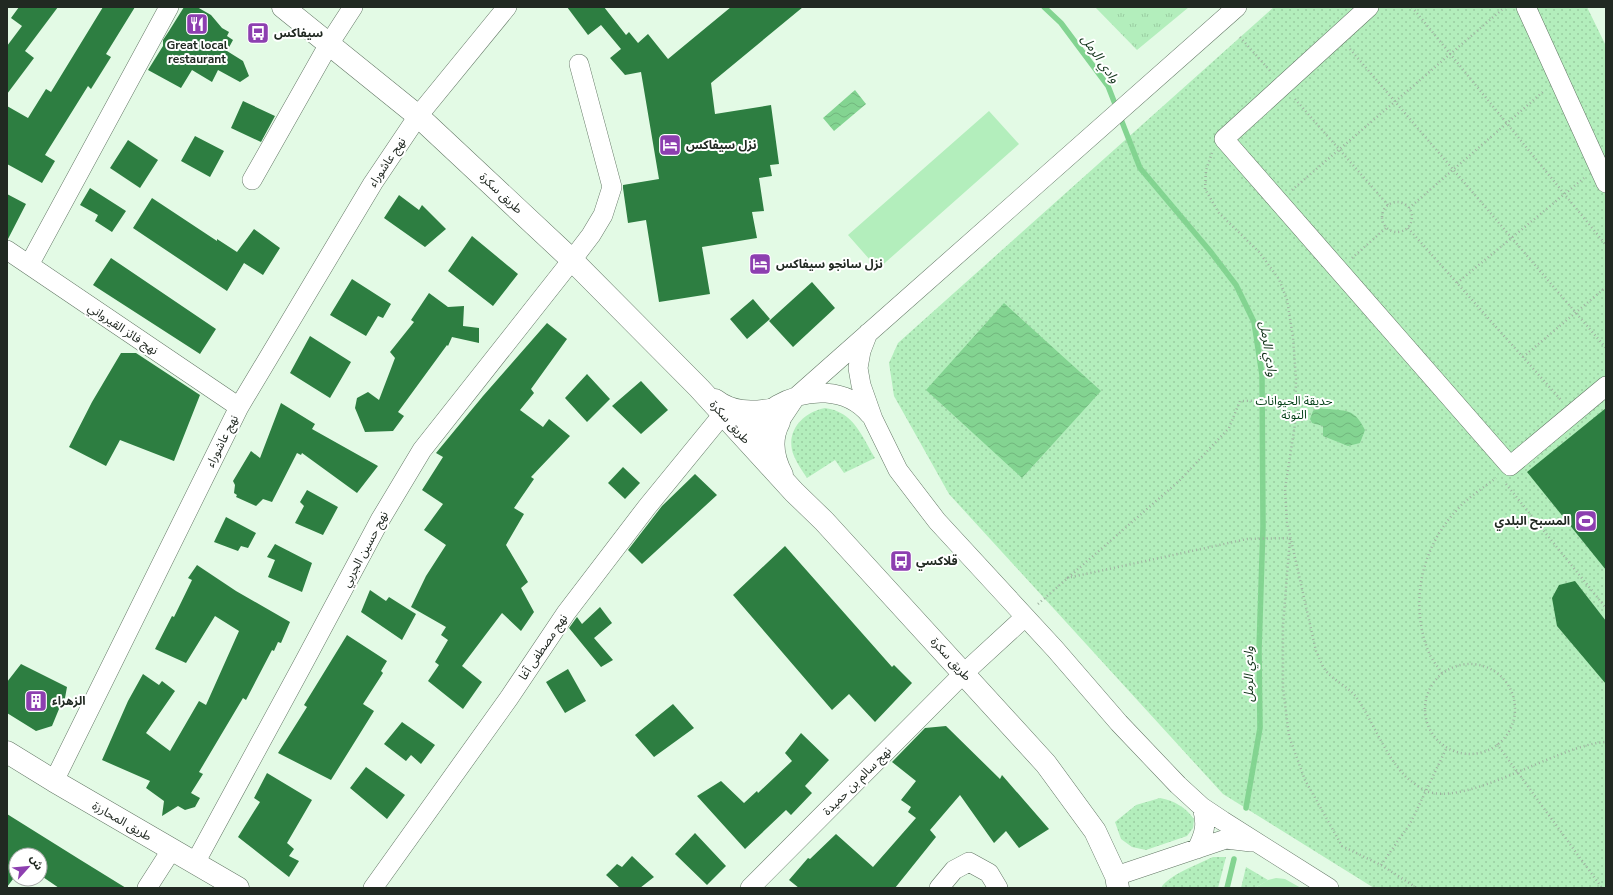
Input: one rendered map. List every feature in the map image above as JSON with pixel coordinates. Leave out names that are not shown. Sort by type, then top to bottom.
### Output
[{"type":"main road","name":"طريق سكرة","points":[[283,7],[418,116],[572,260],[699,388],[794,492],[824,521],[1046,764],[1095,831],[1118,882]]},
{"type":"main road","points":[[699,388],[719,403],[735,411],[775,416],[776,427],[773,444],[775,462],[794,492]]},
{"type":"main road","name":"طريق المحارزة","points":[[7,752],[238,888]]},
{"type":"street","points":[[29,265],[169,7]]},
{"type":"street","points":[[252,180],[329,44],[353,7]]},
{"type":"street","name":"نهج عاشوراء","points":[[54,781],[239,407],[373,183],[418,116],[507,7]]},
{"type":"street","points":[[748,442],[868,333],[1237,7]]},
{"type":"street","points":[[1369,7],[1224,139],[1338,270],[1505,471],[1606,386]]},
{"type":"street","points":[[1526,7],[1606,183]]},
{"type":"street","name":"نهج حسين الجربي","points":[[195,863],[380,520],[422,450],[572,260],[591,235],[603,215],[612,187],[579,64]]},
{"type":"street","name":"نهج فائز القيرواني","points":[[7,250],[239,407]]},
{"type":"street","points":[[868,333],[861,351],[858,368],[860,385],[873,419],[898,470],[937,521],[1153,760],[1202,807],[1256,843],[1329,888]]},
{"type":"street","points":[[795,398],[831,392],[848,396],[862,406],[873,419]]},
{"type":"street","name":"نهج مصطفى آغا","points":[[373,888],[509,698],[566,613],[647,508],[723,414]]},
{"type":"street","name":"نهج سالم بن حميدة","points":[[750,888],[964,673],[1025,617]]},
{"type":"street","points":[[1197,849],[1206,827],[1202,807]]},
{"type":"street","points":[[1118,882],[1197,849],[1226,839],[1256,843]]},
{"type":"street","points":[[147,888],[172,850]]},
{"type":"street","points":[[939,888],[954,870],[969,862],[989,873],[998,888]]},
{"type":"path","points":[[1412,7],[1606,246]]},
{"type":"path","points":[[1279,201],[1505,7]]},
{"type":"path","points":[[1338,35],[1606,348]]},
{"type":"path","points":[[1240,37],[1388,205]]},
{"type":"path","points":[[1409,208],[1558,79]]},
{"type":"path","points":[[1224,139],[1211,155],[1206,170],[1205,189],[1219,213],[1259,252],[1278,279],[1287,300],[1293,337],[1296,379],[1294,424],[1285,489],[1287,522],[1316,651],[1324,669],[1358,699],[1394,761],[1408,778],[1425,791],[1445,794],[1465,790],[1518,773],[1550,757],[1606,742]]},
{"type":"path","points":[[1458,283],[1598,166]]},
{"type":"path","points":[[1401,203],[1409,208],[1413,218],[1408,228],[1400,232],[1395,232],[1386,228],[1382,214],[1388,205],[1401,203]]},
{"type":"path","points":[[1338,270],[1386,228]]},
{"type":"path","points":[[1408,228],[1573,414]]},
{"type":"path","points":[[1523,357],[1606,287]]},
{"type":"path","points":[[1025,617],[1067,578],[1179,481],[1230,428],[1240,401],[1296,400]]},
{"type":"path","points":[[1442,673],[1429,653],[1420,620],[1419,594],[1425,561],[1440,531],[1456,510],[1505,471],[1606,608]]},
{"type":"path","points":[[1067,578],[1247,539],[1290,538]]},
{"type":"path","points":[[1290,538],[1283,625],[1283,688],[1289,736],[1305,780],[1342,846],[1381,865],[1417,888]]},
{"type":"path","points":[[1468,663],[1482,665],[1495,671],[1505,681],[1513,694],[1515,710],[1512,725],[1504,739],[1497,744],[1492,748],[1477,753],[1461,753],[1447,747],[1435,737],[1428,724],[1425,711],[1427,696],[1432,684],[1442,673],[1454,666],[1468,663]]},
{"type":"path","points":[[1497,744],[1602,888]]},
{"type":"path","points":[[1381,865],[1397,845],[1410,824],[1447,747]]},
{"type":"green space","points":[[1095,7],[1189,7],[1137,50]]},
{"type":"green space","name":"حديقة الحيوانات التوتة","points":[[1274,7],[1587,7],[1606,46],[1606,888],[1374,888],[1223,794],[949,494],[894,396],[889,363],[898,343]]},
{"type":"green space","points":[[989,111],[1019,144],[878,269],[848,235]]},
{"type":"green space","points":[[825,408],[835,410],[843,414],[856,426],[875,458],[844,473],[835,460],[807,478],[794,456],[792,439],[794,431],[798,424],[809,414]]},
{"type":"green space","points":[[1160,798],[1179,805],[1194,819],[1193,828],[1187,836],[1146,850],[1132,847],[1121,839],[1115,822],[1136,805]]},
{"type":"green space","points":[[1213,857],[1226,857],[1218,888],[1161,888],[1177,874]]},
{"type":"green space","points":[[1246,867],[1268,880],[1255,888],[1241,888]]},
{"type":"green space","points":[[1276,878],[1285,879],[1301,888],[1255,888],[1268,880]]},
{"type":"water","points":[[855,90],[866,104],[834,131],[823,118]]},
{"type":"water","points":[[1004,303],[1101,391],[1022,478],[926,390]]},
{"type":"water","points":[[1319,408],[1341,410],[1352,413],[1361,422],[1365,430],[1360,443],[1348,446],[1323,436],[1323,426],[1312,423],[1310,419],[1313,411]]},
{"type":"building","points":[[19,7],[58,7],[25,51],[34,58],[7,94],[7,46],[22,26],[11,18]]},
{"type":"building","points":[[103,7],[135,7],[106,54],[111,57],[91,89],[88,86],[45,155],[55,161],[42,183],[7,164],[7,106],[28,118],[46,89],[51,92]]},
{"type":"building","points":[[184,7],[197,7],[211,15],[222,28],[229,32],[227,36],[233,40],[227,51],[243,61],[249,76],[240,82],[218,70],[212,82],[192,70],[181,88],[148,70],[163,46],[163,40]]},
{"type":"building","points":[[567,7],[604,7],[626,35],[629,32],[638,43],[648,34],[668,59],[731,7],[803,7],[711,83],[715,114],[771,105],[779,164],[770,165],[772,176],[759,178],[764,211],[752,212],[757,238],[702,247],[710,294],[659,302],[646,220],[628,223],[623,188],[623,185],[659,179],[641,72],[625,75],[610,58],[621,49],[601,25],[588,35]]},
{"type":"building","points":[[243,101],[275,116],[261,142],[231,128]]},
{"type":"building","points":[[195,136],[224,151],[210,177],[181,161]]},
{"type":"building","points":[[128,140],[158,160],[140,188],[110,168]]},
{"type":"building","points":[[90,188],[126,211],[112,232],[95,221],[98,215],[80,205]]},
{"type":"building","points":[[7,194],[26,204],[8,239],[7,239]]},
{"type":"building","points":[[399,195],[419,210],[422,205],[446,229],[425,247],[384,218]]},
{"type":"building","points":[[152,198],[217,241],[217,239],[237,252],[254,229],[280,248],[263,275],[244,263],[227,291],[133,228]]},
{"type":"building","points":[[472,236],[518,274],[493,306],[448,271]]},
{"type":"building","points":[[111,258],[216,329],[200,354],[93,285]]},
{"type":"building","points":[[352,279],[391,304],[383,318],[378,316],[366,336],[330,315]]},
{"type":"building","points":[[812,282],[835,308],[793,347],[769,321]]},
{"type":"building","points":[[429,293],[448,307],[464,306],[463,326],[479,328],[479,343],[452,337],[448,346],[447,345],[398,412],[404,416],[393,431],[365,432],[355,408],[357,398],[368,392],[379,400],[395,358],[390,352],[414,322],[411,320]]},
{"type":"building","points":[[753,299],[770,319],[747,339],[730,319]]},
{"type":"building","points":[[547,323],[567,339],[531,389],[534,393],[520,410],[543,427],[549,419],[570,436],[531,477],[534,479],[514,508],[524,514],[506,545],[528,582],[521,588],[534,612],[521,631],[502,613],[462,666],[482,682],[463,709],[428,681],[439,665],[435,662],[448,640],[441,635],[446,627],[411,607],[426,576],[446,545],[424,530],[443,504],[422,490],[443,457],[436,453],[483,396]]},
{"type":"building","points":[[310,336],[351,362],[330,398],[290,373]]},
{"type":"building","points":[[121,353],[136,353],[200,395],[174,461],[120,440],[106,466],[69,447],[92,402]]},
{"type":"building","points":[[587,374],[610,399],[587,422],[565,398]]},
{"type":"building","points":[[641,381],[668,410],[641,434],[612,406]]},
{"type":"building","points":[[281,403],[315,424],[312,429],[378,466],[357,493],[302,453],[301,455],[297,453],[272,502],[263,499],[256,506],[236,497],[237,495],[234,493],[235,485],[233,481],[251,451],[260,458]]},
{"type":"building","name":"المسبح البلدي","points":[[1606,408],[1606,570],[1527,472]]},
{"type":"building","points":[[623,467],[640,483],[625,499],[608,483]]},
{"type":"building","points":[[695,474],[717,495],[642,564],[628,550],[662,506]]},
{"type":"building","points":[[307,490],[338,507],[323,535],[295,523],[304,506],[300,502]]},
{"type":"building","points":[[226,517],[256,533],[248,548],[241,546],[238,551],[214,542]]},
{"type":"building","points":[[275,544],[312,563],[302,592],[268,577],[275,560],[267,557]]},
{"type":"building","points":[[785,546],[892,667],[894,665],[912,683],[875,722],[849,694],[832,710],[733,595]]},
{"type":"building","points":[[197,565],[236,591],[290,622],[281,643],[278,642],[274,651],[272,650],[246,700],[243,698],[199,772],[203,774],[191,793],[200,798],[195,807],[185,810],[178,806],[162,816],[164,801],[146,788],[150,781],[102,760],[128,701],[143,674],[159,685],[162,681],[175,691],[146,733],[170,751],[199,701],[206,705],[239,631],[215,616],[186,663],[155,649],[172,616],[174,617],[192,580],[188,578]]},
{"type":"building","points":[[1575,581],[1606,621],[1606,684],[1557,626],[1552,598],[1559,585]]},
{"type":"building","points":[[370,590],[386,601],[389,597],[416,614],[402,640],[361,612]]},
{"type":"building","points":[[600,607],[612,623],[594,638],[613,660],[601,667],[569,628],[577,617],[582,624]]},
{"type":"building","points":[[347,635],[387,661],[381,671],[383,673],[363,704],[374,711],[331,780],[278,753],[307,707],[304,705]]},
{"type":"building","name":"الزهراء","points":[[21,664],[67,687],[63,709],[59,709],[52,726],[36,731],[7,713],[7,682]]},
{"type":"building","points":[[568,669],[586,701],[565,713],[546,682]]},
{"type":"building","points":[[673,704],[694,728],[654,757],[635,735]]},
{"type":"building","points":[[402,722],[435,745],[421,764],[411,755],[406,761],[384,744]]},
{"type":"building","points":[[946,726],[1000,779],[1002,775],[1049,829],[1019,848],[1006,831],[994,843],[960,795],[930,830],[936,837],[895,888],[799,888],[789,880],[808,858],[810,859],[836,834],[873,867],[916,818],[908,812],[911,807],[901,800],[916,781],[892,762],[925,728]]},
{"type":"building","points":[[801,733],[829,760],[805,786],[812,793],[791,815],[786,810],[745,849],[697,796],[721,781],[744,803],[757,791],[758,793],[792,761],[785,753]]},
{"type":"building","points":[[366,767],[405,795],[387,819],[350,788]]},
{"type":"building","points":[[267,773],[312,800],[287,843],[294,849],[289,856],[299,861],[289,877],[238,837],[260,802],[254,798]]},
{"type":"building","points":[[7,814],[126,888],[59,888],[48,880],[48,847],[8,847],[7,887]]},
{"type":"building","points":[[695,833],[726,866],[707,885],[675,854]]},
{"type":"building","points":[[632,856],[654,877],[640,888],[620,888],[606,875],[617,864],[622,867]]},
{"type":"waterway","name":"وادي الرمل","points":[[1044,7],[1061,23],[1108,86],[1140,168],[1210,251],[1236,285],[1254,322],[1262,375],[1263,526],[1259,650],[1260,728],[1246,808]]},
{"type":"waterway","name":"وادي الرمل","points":[[1227,888],[1234,859]]},
{"type":"place","name":"Great local restaurant","points":[[197,24]]},
{"type":"place","name":"سيفاكس","points":[[258,33]]},
{"type":"place","name":"نزل سيفاكس","points":[[670,145]]},
{"type":"place","name":"نزل سانجو سيفاكس","points":[[760,264]]},
{"type":"place","name":"المسبح البلدي","points":[[1586,521]]},
{"type":"place","name":"قلاكسي","points":[[901,561]]},
{"type":"place","name":"الزهراء","points":[[36,701]]}]
